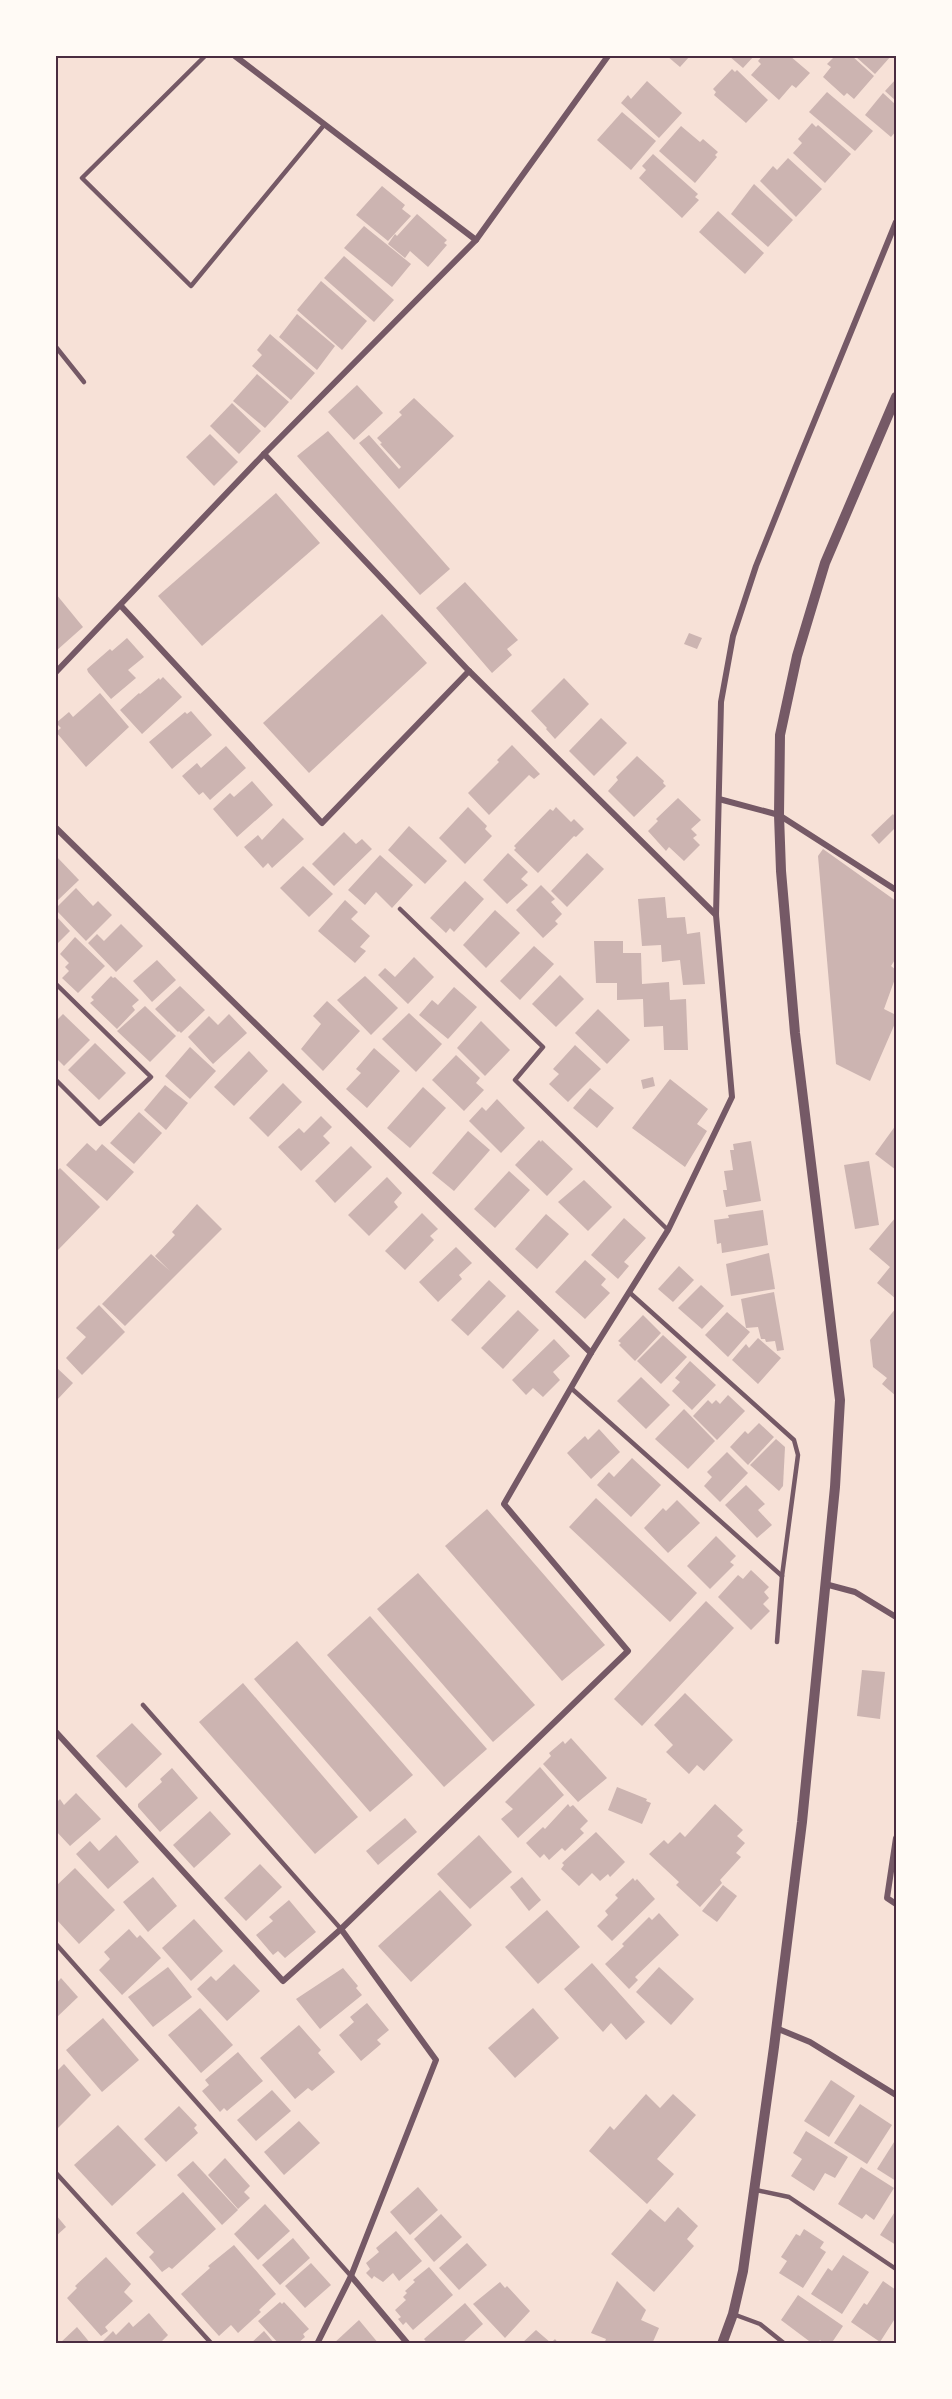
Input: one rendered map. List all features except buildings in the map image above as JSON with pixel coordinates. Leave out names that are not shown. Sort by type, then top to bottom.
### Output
[{"type":"street","points":[[235,56],[476,240]]},
{"type":"street","points":[[56,672],[264,454],[476,240],[608,56]]},
{"type":"street","points":[[56,1732],[284,1982],[627,1651],[504,1504],[570,1388],[668,1230],[732,1097],[716,915],[721,702],[733,636],[756,566],[791,477],[897,222]]},
{"type":"street","points":[[722,2343],[733,2314],[743,2271],[777,2028],[802,1822],[835,1487],[840,1400],[795,1033],[781,871],[780,735],[797,656],[825,563],[897,397]]},
{"type":"street","points":[[264,454],[470,671],[716,915]]},
{"type":"street","points":[[121,606],[322,823],[470,671]]},
{"type":"street","points":[[719,800],[779,815],[897,890]]},
{"type":"street","points":[[56,828],[591,1353]]},
{"type":"street","points":[[825,1584],[855,1592],[897,1617]]},
{"type":"street","points":[[897,1838],[887,1898],[897,1904]]},
{"type":"street","points":[[317,2343],[351,2276],[436,2060],[341,1929]]},
{"type":"street","points":[[777,2028],[810,2042],[897,2095]]},
{"type":"street","points":[[351,2276],[408,2343]]},
{"type":"lane","points":[[205,56],[82,178],[191,286],[324,124]]},
{"type":"lane","points":[[56,347],[84,382]]},
{"type":"lane","points":[[400,909],[543,1047],[515,1080],[668,1230]]},
{"type":"lane","points":[[56,984],[151,1077],[100,1124],[56,1080]]},
{"type":"lane","points":[[629,1292],[794,1440],[798,1455],[782,1576],[777,1642]]},
{"type":"lane","points":[[570,1388],[782,1576]]},
{"type":"lane","points":[[143,1705],[341,1929]]},
{"type":"lane","points":[[56,1944],[351,2276]]},
{"type":"lane","points":[[56,2173],[212,2343]]},
{"type":"lane","points":[[756,2190],[789,2197],[897,2269]]},
{"type":"lane","points":[[733,2314],[760,2324],[785,2343]]}]
